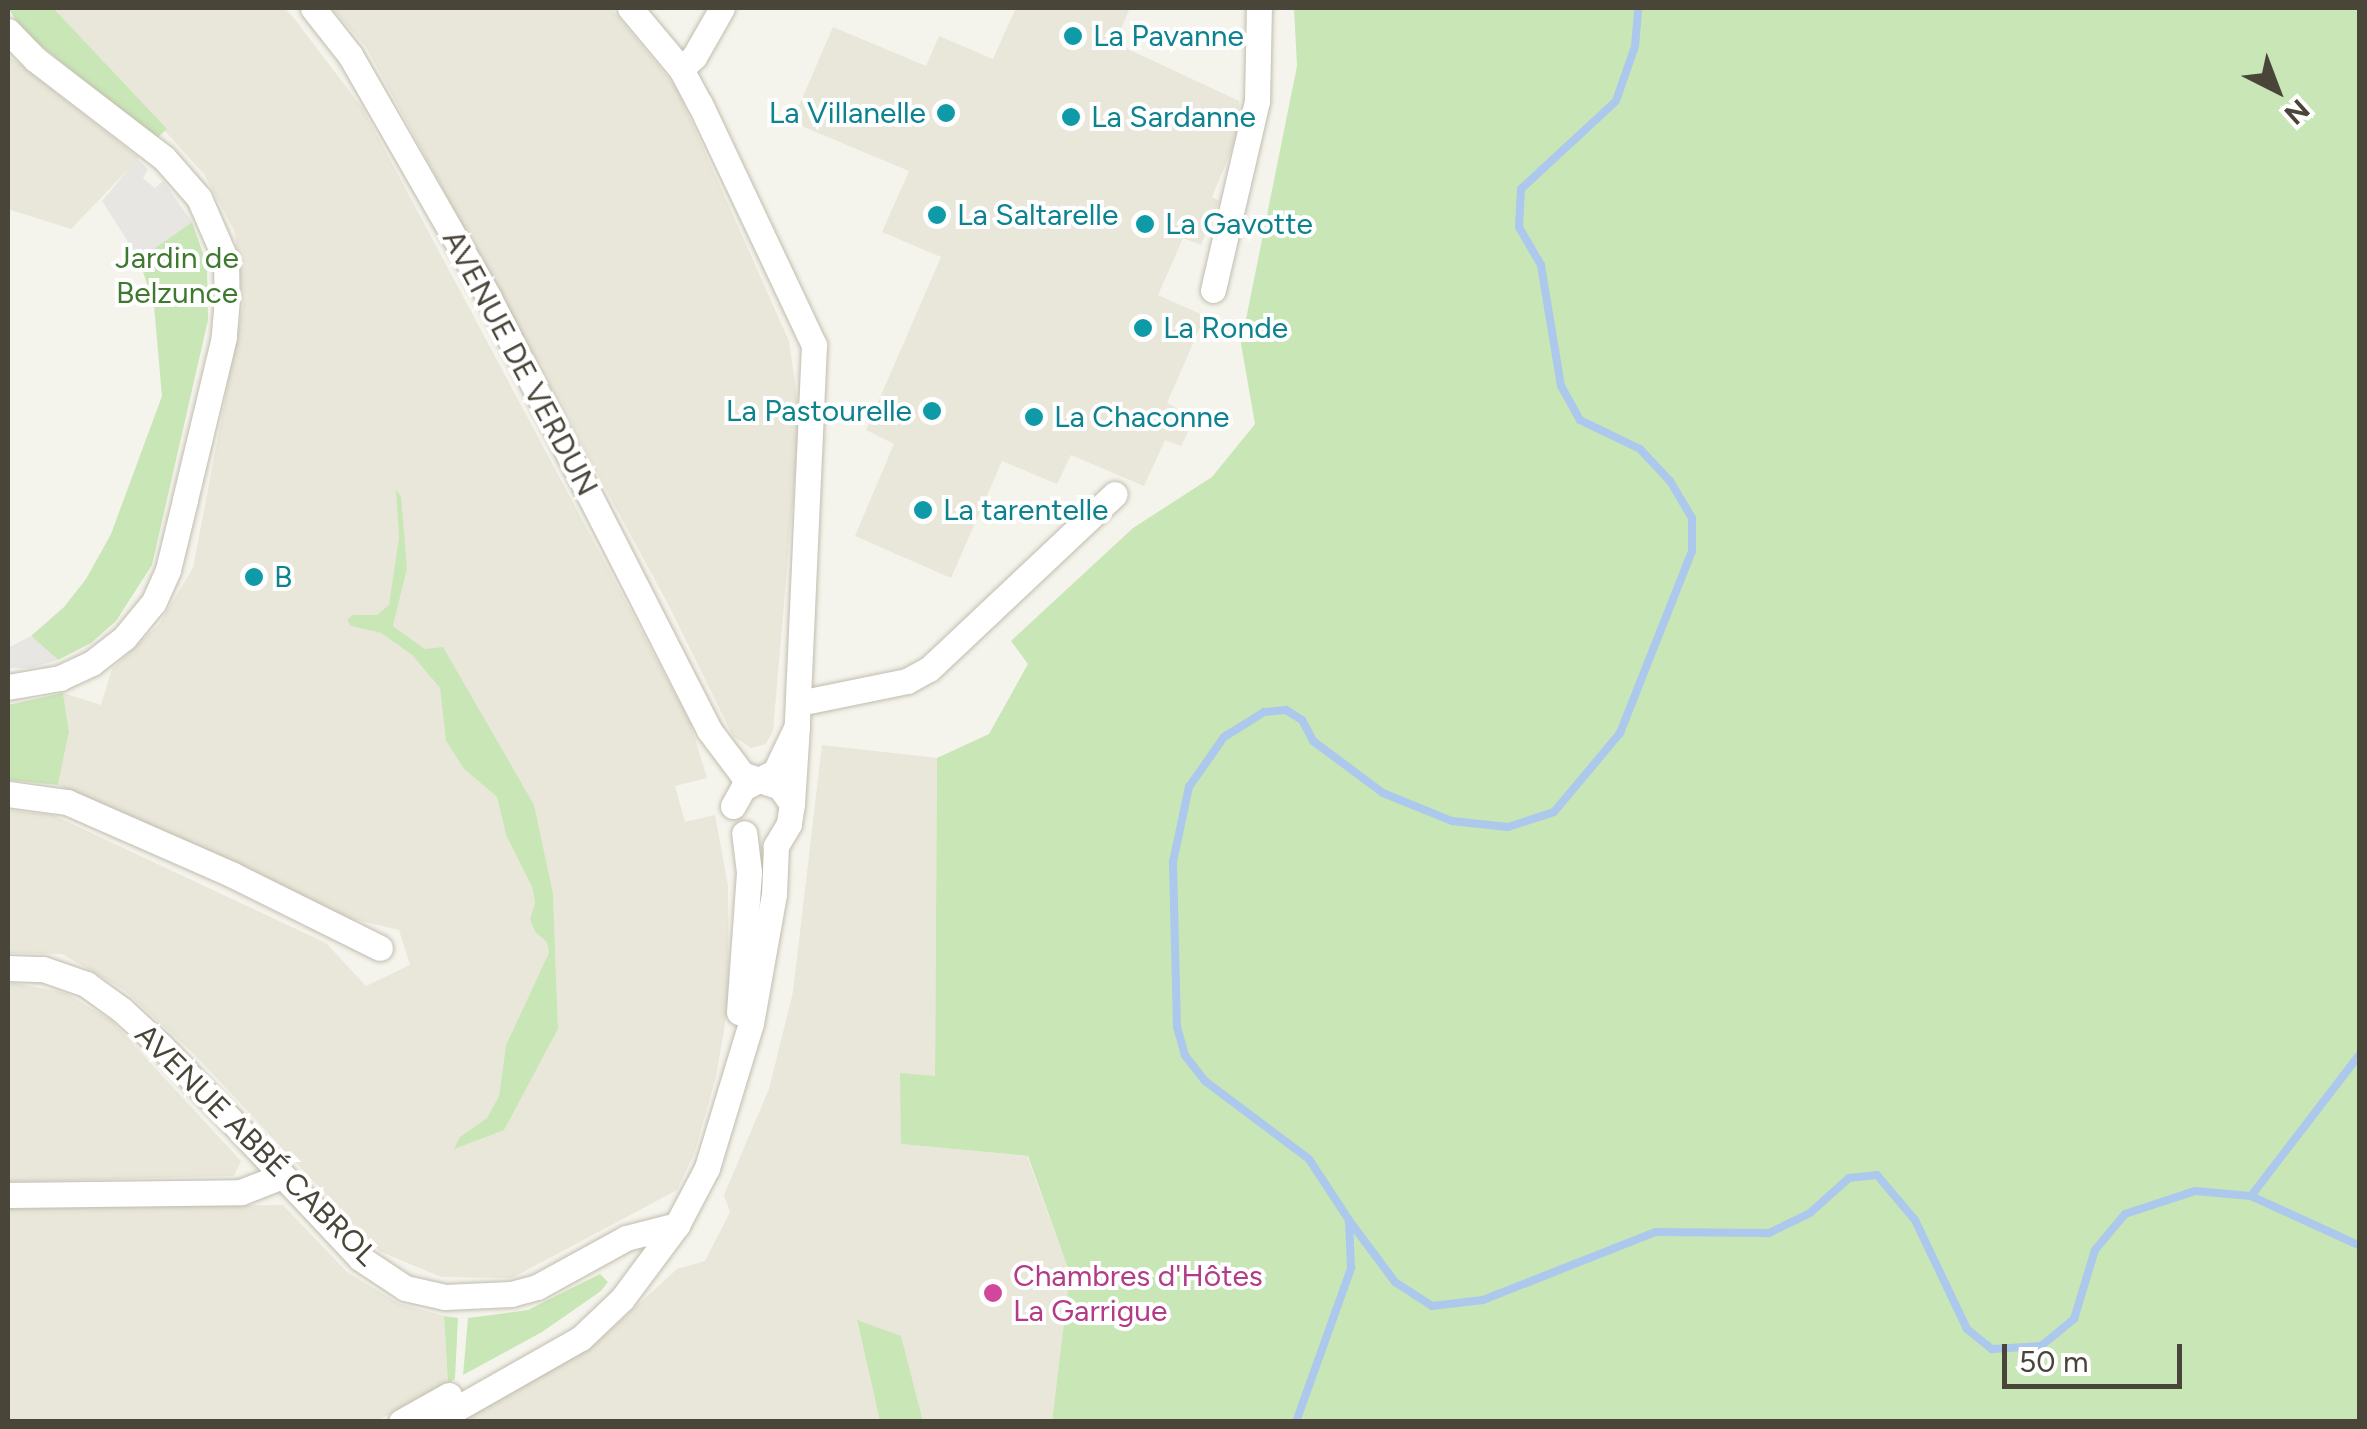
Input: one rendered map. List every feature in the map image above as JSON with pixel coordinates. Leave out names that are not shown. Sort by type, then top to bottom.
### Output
[{"type":"street","name":"AVENUE DE VERDUN","points":[[313,8],[350,55],[489,298],[709,730],[734,766],[762,780]]},
{"type":"street","points":[[434,1422],[581,1338],[608,1316],[677,1225],[706,1168],[735,1082],[751,1023],[774,894],[776,846],[792,804],[814,345],[681,69],[630,8]]},
{"type":"street","points":[[681,69],[694,56],[722,8]]},
{"type":"street","points":[[1213,290],[1257,101],[1259,8]]},
{"type":"street","points":[[8,30],[35,59],[164,158],[199,198],[226,260],[227,299],[224,337],[186,500],[168,570],[153,604],[124,638],[92,663],[60,678],[8,687]]},
{"type":"street","points":[[798,714],[906,681],[929,670],[1115,494]]},
{"type":"street","points":[[735,1082],[749,872],[744,833],[733,806],[743,788],[775,772],[798,714]]},
{"type":"street","name":"AVENUE DE VERDUN","points":[[709,730],[733,806]]},
{"type":"street","points":[[762,780],[780,787],[792,804]]},
{"type":"street","points":[[8,794],[67,802],[232,874],[380,948]]},
{"type":"street","points":[[744,833],[764,839],[782,832]]},
{"type":"street","name":"AVENUE ABBÉ CABROL","points":[[8,968],[43,969],[86,984],[122,1010],[360,1258],[405,1288],[445,1298],[486,1298],[537,1287],[626,1238],[677,1225]]},
{"type":"street","points":[[8,1194],[240,1192],[282,1176]]},
{"type":"street","points":[[567,1271],[601,1264],[632,1283]]},
{"type":"street","points":[[401,1422],[563,1332],[632,1283]]},
{"type":"shaded area","points":[[53,8],[284,8],[293,17],[363,109],[690,722],[707,778],[675,786],[685,822],[715,815],[728,886],[729,1000],[716,1077],[694,1154],[677,1190],[512,1278],[441,1277],[379,1251],[193,1053],[124,990],[62,954],[8,953],[8,810],[53,815],[326,943],[366,986],[410,965],[399,930],[340,916],[58,785],[69,732],[63,693],[101,705],[112,669],[159,624],[193,568],[243,305],[235,232],[204,174]],"holes":[[[397,491],[407,569],[393,626],[425,649],[553,894],[558,1029],[504,1129],[460,1137],[487,1118],[499,1096],[506,1045],[549,954],[547,942],[535,932],[530,919],[535,903],[532,887],[506,835],[497,797],[464,769],[446,741],[440,688],[412,655],[381,633],[352,626],[353,615],[377,615],[389,606],[399,537]]]},
{"type":"shaded area","points":[[332,8],[611,8],[676,87],[789,341],[800,418],[773,731],[766,744],[751,748],[733,736],[667,602],[366,47]]},
{"type":"shaded area","points":[[1016,8],[1130,8],[1115,43],[1239,101],[1240,130],[1212,197],[1219,201],[1201,245],[1183,238],[1158,295],[1205,316],[1167,403],[1195,418],[1181,446],[1165,440],[1144,486],[1071,455],[1057,484],[1002,461],[951,578],[855,536],[894,444],[866,430],[941,257],[882,232],[909,171],[792,122],[833,27],[926,66],[939,36],[993,59]]},
{"type":"shaded area","points":[[8,55],[139,158],[71,229],[8,209]]},
{"type":"shaded area","points":[[137,159],[148,169],[143,178],[155,188],[163,181],[192,222],[139,259],[102,201]]},
{"type":"shaded area","points":[[31,636],[58,660],[30,668],[8,668],[8,648]]},
{"type":"shaded area","points":[[822,745],[937,758],[935,1076],[902,1144],[1027,1156],[1070,1274],[1052,1421],[923,1421],[901,1337],[857,1321],[880,1421],[458,1422],[595,1344],[677,1269],[705,1261],[730,1212],[724,1195],[769,1089],[793,992]]},
{"type":"shaded area","points":[[8,984],[66,993],[112,1021],[241,1161],[234,1176],[8,1182]]},
{"type":"shaded area","points":[[283,1205],[347,1272],[398,1303],[444,1316],[448,1383],[377,1421],[8,1421],[8,1208]]},
{"type":"green space","points":[[8,8],[53,8],[167,129],[156,139],[23,31]]},
{"type":"green space","points":[[1294,8],[2359,8],[2359,1421],[1052,1421],[1070,1274],[1028,1156],[901,1144],[900,1073],[935,1076],[937,758],[989,734],[1028,664],[1011,641],[1133,528],[1212,477],[1255,424],[1241,344],[1297,66]]},
{"type":"green space","name":"Jardin de Belzunce","points":[[192,222],[207,265],[208,320],[152,565],[116,621],[91,643],[58,660],[31,636],[64,607],[86,579],[111,534],[162,396],[154,306],[139,259]]},
{"type":"green space","points":[[396,490],[401,497],[407,569],[393,626],[425,649],[443,647],[534,805],[553,894],[558,1029],[504,1130],[454,1149],[460,1137],[487,1118],[499,1096],[506,1045],[549,953],[547,942],[535,932],[530,919],[535,903],[532,887],[506,835],[497,797],[464,769],[446,741],[440,688],[412,655],[381,633],[351,626],[347,620],[353,615],[377,615],[389,605],[399,537]]},
{"type":"green space","points":[[63,693],[69,732],[58,785],[8,780],[8,705]]},
{"type":"green space","points":[[600,1274],[608,1282],[601,1291],[542,1332],[463,1375],[468,1318],[528,1310]]},
{"type":"green space","points":[[444,1316],[458,1318],[455,1379],[448,1383]]},
{"type":"green space","points":[[857,1320],[901,1336],[923,1421],[880,1421]]},
{"type":"waterway","points":[[1296,1422],[1351,1268],[1349,1220],[1309,1159],[1205,1081],[1185,1055],[1177,1027],[1173,862],[1189,787],[1224,737],[1264,712],[1286,710],[1302,720],[1313,741],[1383,793],[1452,821],[1508,827],[1554,812],[1620,733],[1692,551],[1692,518],[1670,481],[1640,449],[1580,420],[1561,386],[1541,265],[1519,227],[1521,189],[1616,101],[1635,46],[1638,8]]},
{"type":"waterway","points":[[2251,1196],[2360,1054]]},
{"type":"waterway","points":[[1351,1223],[1395,1282],[1432,1306],[1483,1300],[1656,1232],[1769,1233],[1810,1213],[1849,1178],[1877,1175],[1915,1220],[1967,1329],[1992,1349],[2041,1346],[2074,1319],[2095,1250],[2125,1214],[2195,1191],[2251,1196],[2360,1246]]},
{"type":"place","name":"La Pavanne","points":[[1073,36]]},
{"type":"place","name":"La Villanelle","points":[[946,113]]},
{"type":"place","name":"La Sardanne","points":[[1071,117]]},
{"type":"place","name":"La Saltarelle","points":[[937,215]]},
{"type":"place","name":"La Gavotte","points":[[1145,224]]},
{"type":"place","name":"La Ronde","points":[[1143,328]]},
{"type":"place","name":"La Pastourelle","points":[[932,411]]},
{"type":"place","name":"La Chaconne","points":[[1034,417]]},
{"type":"place","name":"La tarentelle","points":[[923,510]]},
{"type":"place","name":"B","points":[[254,577]]},
{"type":"place","name":"Chambres d'Hôtes La Garrigue","points":[[993,1293]]}]
